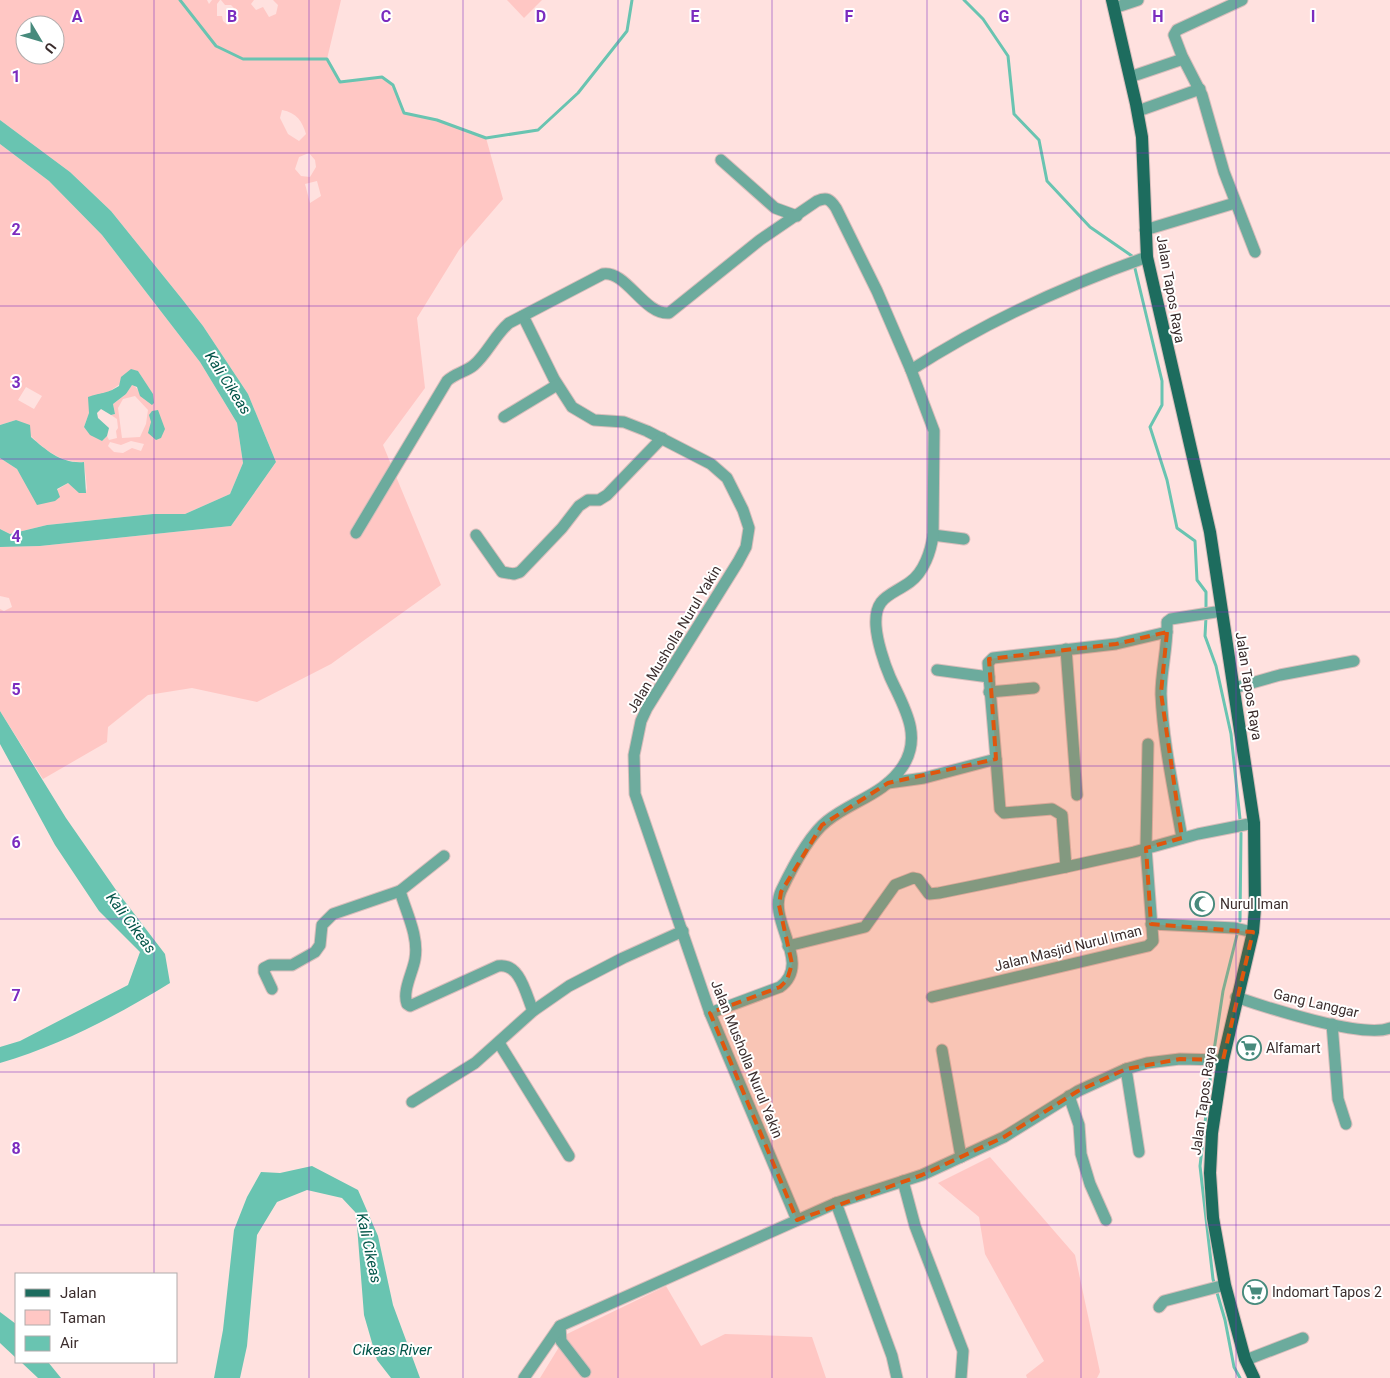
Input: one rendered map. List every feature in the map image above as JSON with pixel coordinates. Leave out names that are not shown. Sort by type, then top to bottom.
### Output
[{"type":"main road","name":"Jalan Tapos Raya","points":[[1113,4],[1138,110],[1142,137],[1145,230],[1141,259],[1210,532],[1217,612],[1234,688],[1254,823],[1255,900],[1253,932],[1222,1060],[1212,1133],[1210,1173],[1218,1288],[1254,1378]]},
{"type":"street","points":[[1113,4],[1138,0]]},
{"type":"street","points":[[1242,0],[1175,32],[1174,35],[1183,59],[1200,89],[1235,202],[1255,252]]},
{"type":"street","points":[[1130,77],[1183,59]]},
{"type":"street","points":[[1138,110],[1200,89]]},
{"type":"street","points":[[721,160],[775,208],[797,216]]},
{"type":"street","points":[[356,533],[441,389],[458,373],[474,365],[498,333],[523,316],[606,273],[615,276],[655,310],[669,313],[760,240],[825,198],[833,202],[877,290],[911,370],[934,431],[933,535],[931,550],[912,581],[887,595],[877,611],[876,627],[889,675],[910,721],[911,737],[908,755],[900,770],[876,793],[831,818],[814,836],[780,895],[779,905],[792,964],[785,983],[710,1013]]},
{"type":"street","points":[[1145,230],[1235,202]]},
{"type":"street","points":[[911,370],[969,337],[1063,290],[1141,259]]},
{"type":"street","name":"Jalan Musholla Nurul Yakin","points":[[523,316],[557,385],[572,407],[590,419],[624,422],[662,438],[711,464],[727,478],[743,510],[749,528],[746,547],[738,562],[647,708],[636,737],[633,768],[635,794],[710,1013],[797,1220]]},
{"type":"street","points":[[504,417],[557,385]]},
{"type":"street","points":[[476,535],[502,572],[514,574],[520,572],[562,528],[579,506],[588,500],[598,500],[607,496],[662,438]]},
{"type":"street","points":[[933,535],[964,539]]},
{"type":"street","points":[[1182,838],[1167,747],[1161,693],[1168,621],[1217,612]]},
{"type":"street","points":[[1066,867],[1062,815],[1052,809],[1004,813],[1000,809],[988,663],[993,658],[1116,644],[1167,632]]},
{"type":"street","points":[[1066,650],[1077,796]]},
{"type":"street","points":[[1234,688],[1280,675],[1354,661]]},
{"type":"street","points":[[937,670],[989,677]]},
{"type":"street","points":[[989,692],[1034,688]]},
{"type":"street","points":[[1148,744],[1146,848],[1151,924]]},
{"type":"street","points":[[888,783],[924,778],[996,759]]},
{"type":"street","points":[[788,946],[865,927],[895,885],[913,878],[918,879],[929,894],[1066,867],[1182,838],[1254,823]]},
{"type":"street","points":[[272,989],[264,968],[270,965],[292,965],[315,952],[320,944],[322,925],[331,915],[400,891],[444,856]]},
{"type":"street","points":[[400,891],[412,929],[416,950],[406,996],[407,1004],[410,1006],[503,965],[508,965],[515,971],[533,1011]]},
{"type":"street","name":"Jalan Masjid Nurul Iman","points":[[932,997],[1148,946],[1153,936],[1151,924],[1235,928],[1253,932]]},
{"type":"street","points":[[412,1102],[475,1063],[533,1011],[570,986],[683,931]]},
{"type":"street","name":"Gang Langgar","points":[[1236,997],[1277,1012],[1332,1024],[1361,1029],[1390,1028]]},
{"type":"street","points":[[1332,1024],[1338,1099],[1346,1124]]},
{"type":"street","points":[[499,1043],[569,1156]]},
{"type":"street","points":[[942,1050],[961,1157]]},
{"type":"street","points":[[524,1378],[560,1326],[836,1203],[903,1181],[961,1157],[1004,1137],[1069,1096],[1126,1069],[1147,1063],[1207,1059],[1222,1060]]},
{"type":"street","points":[[1126,1069],[1139,1152]]},
{"type":"street","points":[[1069,1096],[1079,1125],[1081,1154],[1090,1184],[1106,1220]]},
{"type":"street","points":[[903,1181],[915,1226],[963,1351],[961,1378]]},
{"type":"street","points":[[836,1203],[892,1356],[897,1378]]},
{"type":"street","points":[[1159,1306],[1164,1301],[1218,1288]]},
{"type":"street","points":[[560,1326],[562,1341],[585,1372]]},
{"type":"street","points":[[1246,1360],[1303,1338]]},
{"type":"highlighted area","points":[[1167,632],[1161,693],[1182,838],[1146,848],[1151,924],[1253,932],[1223,1060],[1180,1059],[1126,1069],[1078,1091],[1004,1137],[922,1175],[797,1220],[710,1013],[780,987],[787,980],[792,964],[779,905],[781,892],[822,825],[888,783],[996,759],[989,659],[1116,644]]},
{"type":"green space","points":[[0,0],[207,0],[209,4],[212,0],[220,0],[217,4],[217,16],[222,16],[223,21],[228,25],[234,22],[234,16],[230,13],[234,8],[231,5],[225,5],[221,0],[254,0],[251,4],[256,10],[263,7],[269,17],[276,14],[278,5],[273,0],[341,0],[327,59],[340,82],[382,77],[393,85],[405,113],[437,120],[486,138],[503,199],[459,250],[417,318],[425,388],[383,445],[441,585],[331,664],[257,702],[192,688],[148,695],[108,727],[107,742],[43,779],[0,711],[0,609],[4,611],[12,607],[9,598],[0,596],[0,547],[40,546],[231,526],[276,462],[248,394],[203,326],[111,211],[70,172],[0,120]],"holes":[[[282,110],[292,113],[301,121],[306,134],[299,141],[288,134],[280,118]],[[309,153],[315,160],[316,167],[310,177],[301,176],[295,169],[299,157]],[[317,181],[321,196],[310,203],[305,184]]]},
{"type":"green space","points":[[507,0],[542,0],[524,18]]},
{"type":"green space","points":[[0,144],[49,181],[102,235],[200,362],[237,423],[243,463],[230,494],[185,514],[153,514],[47,525],[10,534],[0,529],[0,458],[17,469],[27,484],[57,490],[68,483],[79,492],[86,492],[87,488],[84,462],[73,462],[54,455],[38,443],[16,420],[0,425]],"holes":[[[138,371],[153,395],[149,402],[132,384],[126,394],[113,404],[115,414],[111,415],[117,419],[117,438],[109,440],[107,436],[102,441],[84,427],[93,408],[113,389]],[[26,387],[42,396],[34,409],[18,400]],[[135,396],[148,410],[146,424],[140,437],[122,438],[118,408],[123,399]],[[131,441],[144,444],[141,451],[132,448],[123,453],[114,452],[108,446],[110,442],[121,445]]]},
{"type":"green space","points":[[990,1157],[1075,1255],[1100,1372],[1097,1378],[1027,1378],[1026,1375],[1044,1361],[985,1254],[979,1217],[938,1183]]},
{"type":"green space","points":[[666,1286],[701,1346],[725,1334],[812,1337],[826,1378],[540,1378],[567,1334]]},
{"type":"water","name":"Kali Cikeas","points":[[0,120],[70,172],[111,211],[203,326],[248,394],[276,462],[231,526],[40,546],[0,547],[0,529],[10,534],[47,525],[153,514],[185,514],[230,494],[243,463],[237,423],[200,362],[102,235],[49,181],[0,144]]},
{"type":"water","points":[[131,369],[138,371],[153,394],[154,403],[152,405],[140,396],[137,387],[132,385],[126,394],[113,404],[115,414],[111,415],[101,409],[97,413],[98,418],[109,428],[107,436],[102,441],[90,435],[84,427],[89,413],[88,397],[119,386],[121,377]]},
{"type":"water","points":[[158,410],[165,429],[161,438],[156,440],[148,433],[151,422],[149,415],[152,411]]},
{"type":"water","points":[[16,420],[30,425],[31,437],[55,456],[69,461],[84,462],[86,493],[79,493],[68,483],[57,489],[60,497],[55,501],[37,505],[17,469],[0,458],[0,425]]},
{"type":"water","name":"Kali Cikeas","points":[[0,711],[66,818],[116,890],[165,954],[170,983],[88,1029],[45,1048],[0,1063],[0,1047],[20,1041],[128,985],[140,952],[99,911],[55,845],[0,744]]},
{"type":"water","name":"Cikeas River","points":[[312,1166],[358,1190],[378,1236],[393,1305],[420,1378],[391,1378],[377,1360],[364,1315],[356,1213],[342,1198],[307,1190],[277,1202],[257,1235],[247,1346],[240,1378],[214,1378],[223,1330],[234,1230],[247,1197],[261,1172],[280,1173]]},
{"type":"water","points":[[0,1312],[15,1323],[15,1357],[0,1343]]},
{"type":"water","points":[[22,1363],[49,1363],[61,1378],[38,1378]]},
{"type":"waterway","points":[[180,0],[216,46],[243,59],[327,59],[340,82],[382,77],[393,85],[404,113],[437,120],[486,138],[538,130],[578,93],[627,31],[632,0]]},
{"type":"waterway","points":[[964,0],[983,19],[1008,56],[1014,114],[1039,140],[1047,181],[1090,227],[1132,256],[1162,381],[1162,405],[1150,427],[1167,480],[1177,528],[1195,541],[1197,580],[1206,592],[1206,611]]},
{"type":"waterway","points":[[1206,617],[1205,636],[1216,666],[1231,734],[1240,819]]},
{"type":"waterway","points":[[1240,921],[1241,833]]},
{"type":"waterway","points":[[1213,1057],[1223,991],[1237,935]]},
{"type":"waterway","points":[[1212,1063],[1200,1166],[1213,1279],[1225,1320],[1234,1367],[1240,1378]]},
{"type":"place","name":"Nurul Iman","points":[[1202,904]]},
{"type":"place","name":"Alfamart","points":[[1249,1048]]},
{"type":"place","name":"Indomart Tapos 2","points":[[1255,1292]]}]
